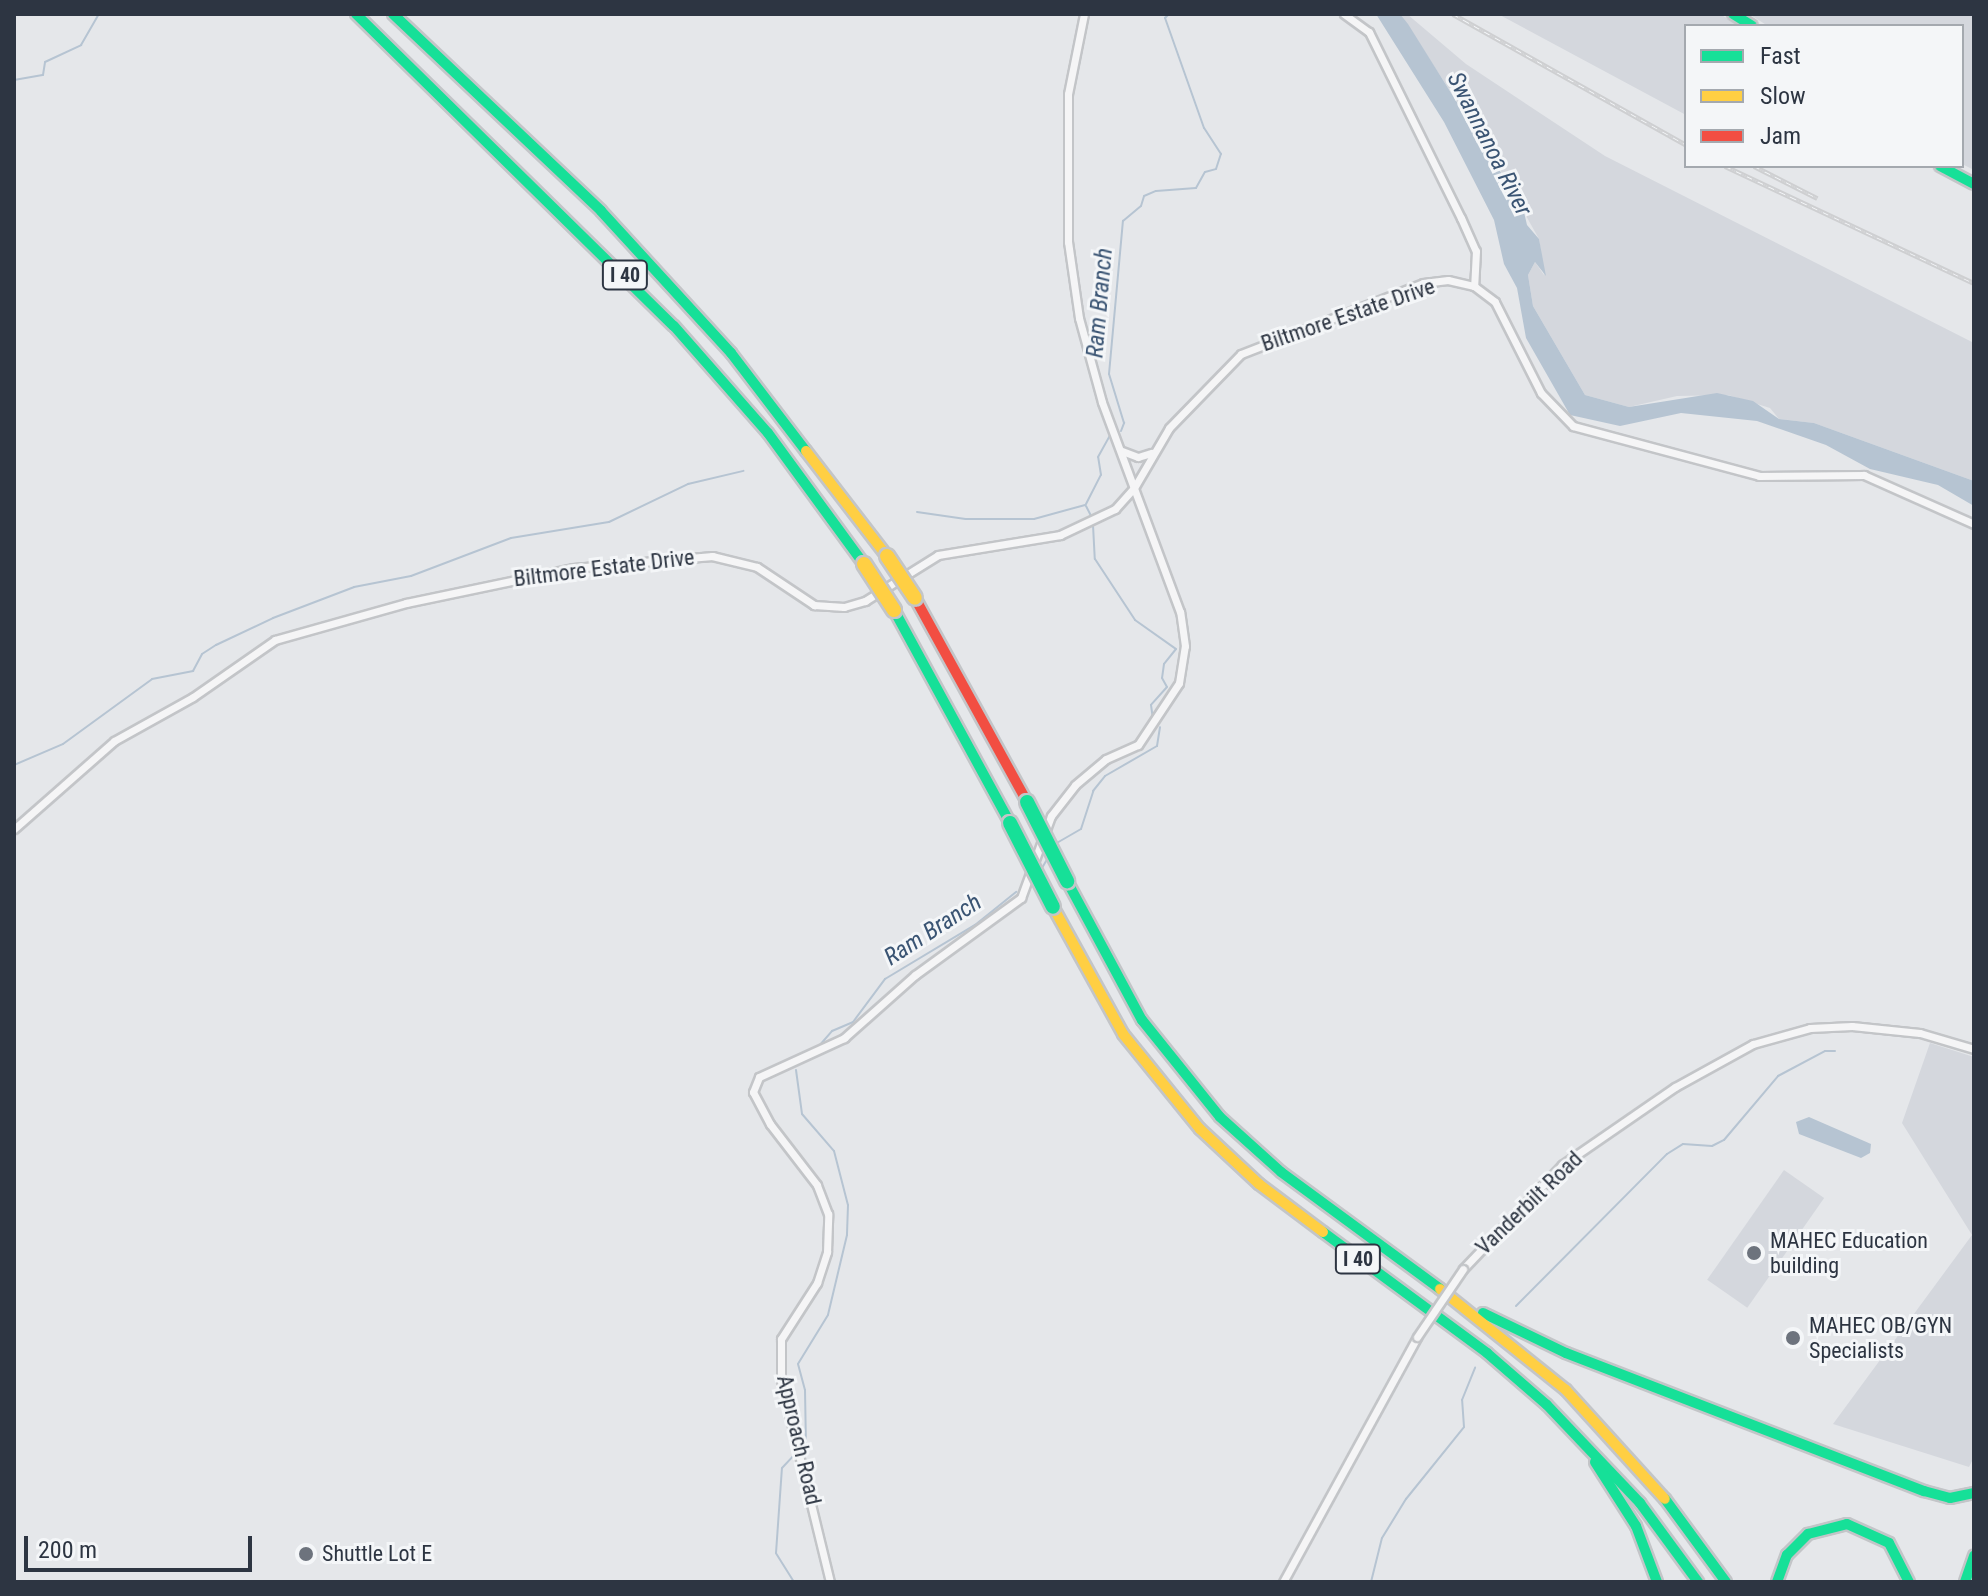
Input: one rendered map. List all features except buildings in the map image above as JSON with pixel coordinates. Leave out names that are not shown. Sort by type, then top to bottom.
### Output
[{"type":"main road","name":"I 40","points":[[356,14],[674,326],[768,433],[894,610],[1123,1034],[1200,1129],[1291,1209],[1487,1353],[1578,1435],[1640,1503],[1698,1582]]},
{"type":"main road","name":"I 40","points":[[393,14],[601,211],[731,353],[887,556],[915,598],[1142,1020],[1220,1117],[1281,1172],[1451,1297],[1546,1372],[1624,1449],[1726,1582]]},
{"type":"main road","points":[[1944,168],[1974,184]]},
{"type":"main road","points":[[1451,1297],[1566,1353],[1924,1491],[1950,1498],[1974,1493]]},
{"type":"main road","points":[[1578,1435],[1636,1526],[1657,1582]]},
{"type":"main road","points":[[1777,1582],[1787,1555],[1808,1534],[1847,1524],[1889,1543],[1909,1582]]},
{"type":"main road","points":[[1965,1582],[1974,1556]]},
{"type":"street","points":[[1084,14],[1074,49],[1065,137],[1068,242],[1079,318],[1134,488]]},
{"type":"street","points":[[1344,14],[1369,32],[1461,218],[1476,251],[1474,286],[1495,302],[1541,393],[1573,426],[1759,476],[1864,475],[1974,524]]},
{"type":"street","name":"Biltmore Estate Drive","points":[[14,829],[114,741],[193,697],[275,640],[476,585],[688,556],[734,557],[814,605],[844,607],[865,601],[938,555],[1060,535],[1115,509],[1134,488],[1169,428],[1217,375],[1262,343],[1330,323],[1423,283],[1448,280],[1474,286]]},
{"type":"street","points":[[1121,450],[1138,457],[1153,452]]},
{"type":"street","name":"Approach Road","points":[[830,1582],[781,1381],[781,1339],[817,1283],[827,1252],[828,1214],[817,1185],[770,1124],[753,1092],[759,1077],[844,1038],[915,975],[1021,898],[1051,816],[1075,785],[1106,759],[1138,745],[1160,718],[1179,683],[1185,646],[1180,612],[1134,488]]},
{"type":"street","name":"Vanderbilt Road","points":[[1283,1582],[1417,1337],[1463,1269],[1562,1165],[1675,1087],[1753,1044],[1810,1028],[1852,1026],[1920,1033],[1974,1049]]},
{"type":"shaded area","points":[[1400,14],[1407,14],[1466,64],[1605,156],[1974,343],[1974,481],[1814,423],[1779,419],[1770,408],[1728,395],[1677,396],[1629,407],[1585,395],[1533,306],[1528,275],[1535,262],[1544,275],[1539,239],[1490,152]]},
{"type":"shaded area","points":[[1498,14],[1720,14],[1736,24],[1684,24],[1684,114]]},
{"type":"shaded area","points":[[1749,14],[1974,14],[1974,170],[1964,165],[1964,24],[1765,24]]},
{"type":"shaded area","points":[[1930,1043],[1974,1057],[1974,1457],[1969,1467],[1833,1424],[1972,1235],[1902,1123]]},
{"type":"shaded area","points":[[1784,1170],[1824,1198],[1747,1308],[1707,1280]]},
{"type":"water","points":[[1376,14],[1400,14],[1408,24],[1523,208],[1527,225],[1539,239],[1546,276],[1535,262],[1528,275],[1533,306],[1585,395],[1629,407],[1717,393],[1753,401],[1779,419],[1814,423],[1974,481],[1974,506],[1938,485],[1870,469],[1826,445],[1757,421],[1681,413],[1620,426],[1570,415],[1526,338],[1517,288],[1504,264],[1494,220],[1444,122]]},
{"type":"water","points":[[1809,1117],[1871,1144],[1870,1153],[1861,1158],[1799,1134],[1796,1122]]},
{"type":"waterway","points":[[14,80],[43,75],[45,62],[81,45],[99,14]]},
{"type":"waterway","name":"Ram Branch","points":[[1121,431],[1124,423],[1109,374],[1123,221],[1141,206],[1144,196],[1156,191],[1196,188],[1205,172],[1216,169],[1221,154],[1204,128],[1165,18],[1169,14]]},
{"type":"waterway","name":"Ram Branch","points":[[1086,504],[1101,475],[1098,457],[1110,435]]},
{"type":"waterway","points":[[14,765],[63,744],[152,679],[193,671],[202,654],[273,618],[354,587],[411,576],[511,538],[609,522],[688,484],[743,471]]},
{"type":"waterway","points":[[917,512],[966,519],[1034,519],[1085,505]]},
{"type":"waterway","name":"Ram Branch","points":[[1086,506],[1091,516]]},
{"type":"waterway","name":"Ram Branch","points":[[1093,525],[1095,559],[1135,620],[1176,649],[1164,664],[1162,678],[1167,687],[1151,705],[1153,719]]},
{"type":"waterway","name":"Ram Branch","points":[[1055,844],[1081,829],[1093,791],[1105,776],[1157,746],[1160,727]]},
{"type":"waterway","name":"Ram Branch","points":[[1042,868],[1049,856]]},
{"type":"waterway","name":"Ram Branch","points":[[819,1046],[832,1031],[853,1022],[885,979],[975,925],[1016,892]]},
{"type":"waterway","points":[[1516,1306],[1667,1154],[1683,1144],[1712,1146],[1724,1140],[1778,1076],[1825,1051],[1835,1051]]},
{"type":"waterway","name":"Ram Branch","points":[[796,1070],[802,1114],[834,1151],[848,1205],[847,1235],[828,1315],[798,1364],[805,1390],[806,1450]]},
{"type":"waterway","points":[[1371,1582],[1382,1538],[1406,1499],[1464,1427],[1462,1400],[1475,1367]]},
{"type":"waterway","name":"Ram Branch","points":[[794,1455],[782,1468],[776,1553],[794,1582]]},
{"type":"railway","points":[[1453,14],[1684,144]]},
{"type":"railway","points":[[1729,168],[1974,283]]},
{"type":"railway","points":[[1758,168],[1817,198]]},
{"type":"traffic: fast","points":[[356,14],[674,326],[768,433],[864,564]]},
{"type":"traffic: fast","points":[[393,14],[601,211],[731,353],[806,451]]},
{"type":"traffic: fast","points":[[1733,14],[1749,24]]},
{"type":"traffic: fast","points":[[1944,168],[1974,184]]},
{"type":"traffic: fast","points":[[894,610],[1010,823]]},
{"type":"traffic: fast","points":[[1027,802],[1067,881]]},
{"type":"traffic: fast","points":[[1010,823],[1053,907]]},
{"type":"traffic: fast","points":[[1067,881],[1142,1020],[1220,1117],[1281,1172],[1440,1289]]},
{"type":"traffic: fast","points":[[1323,1232],[1487,1353],[1547,1405],[1640,1503],[1698,1582]]},
{"type":"traffic: fast","points":[[1483,1313],[1566,1353],[1924,1491],[1950,1498],[1974,1493]]},
{"type":"traffic: fast","points":[[1595,1462],[1636,1526],[1657,1582]]},
{"type":"traffic: fast","points":[[1665,1499],[1726,1582]]},
{"type":"traffic: fast","points":[[1777,1582],[1787,1555],[1808,1534],[1847,1524],[1889,1543],[1909,1582]]},
{"type":"traffic: fast","points":[[1965,1582],[1974,1556]]},
{"type":"traffic: slow","points":[[806,451],[887,556]]},
{"type":"traffic: slow","points":[[887,556],[915,598]]},
{"type":"traffic: slow","points":[[864,564],[894,610]]},
{"type":"traffic: slow","points":[[1053,907],[1123,1034],[1200,1129],[1259,1184],[1323,1232]]},
{"type":"traffic: slow","points":[[1440,1289],[1566,1390],[1665,1499]]},
{"type":"traffic: jam","points":[[915,598],[1027,802]]},
{"type":"place","name":"MAHEC Education building","points":[[1754,1253]]},
{"type":"place","name":"MAHEC OB/GYN Specialists","points":[[1793,1338]]},
{"type":"place","name":"Shuttle Lot E","points":[[306,1554]]},
{"type":"water label","name":"Swannanoa River","points":[[1489,144]]}]
